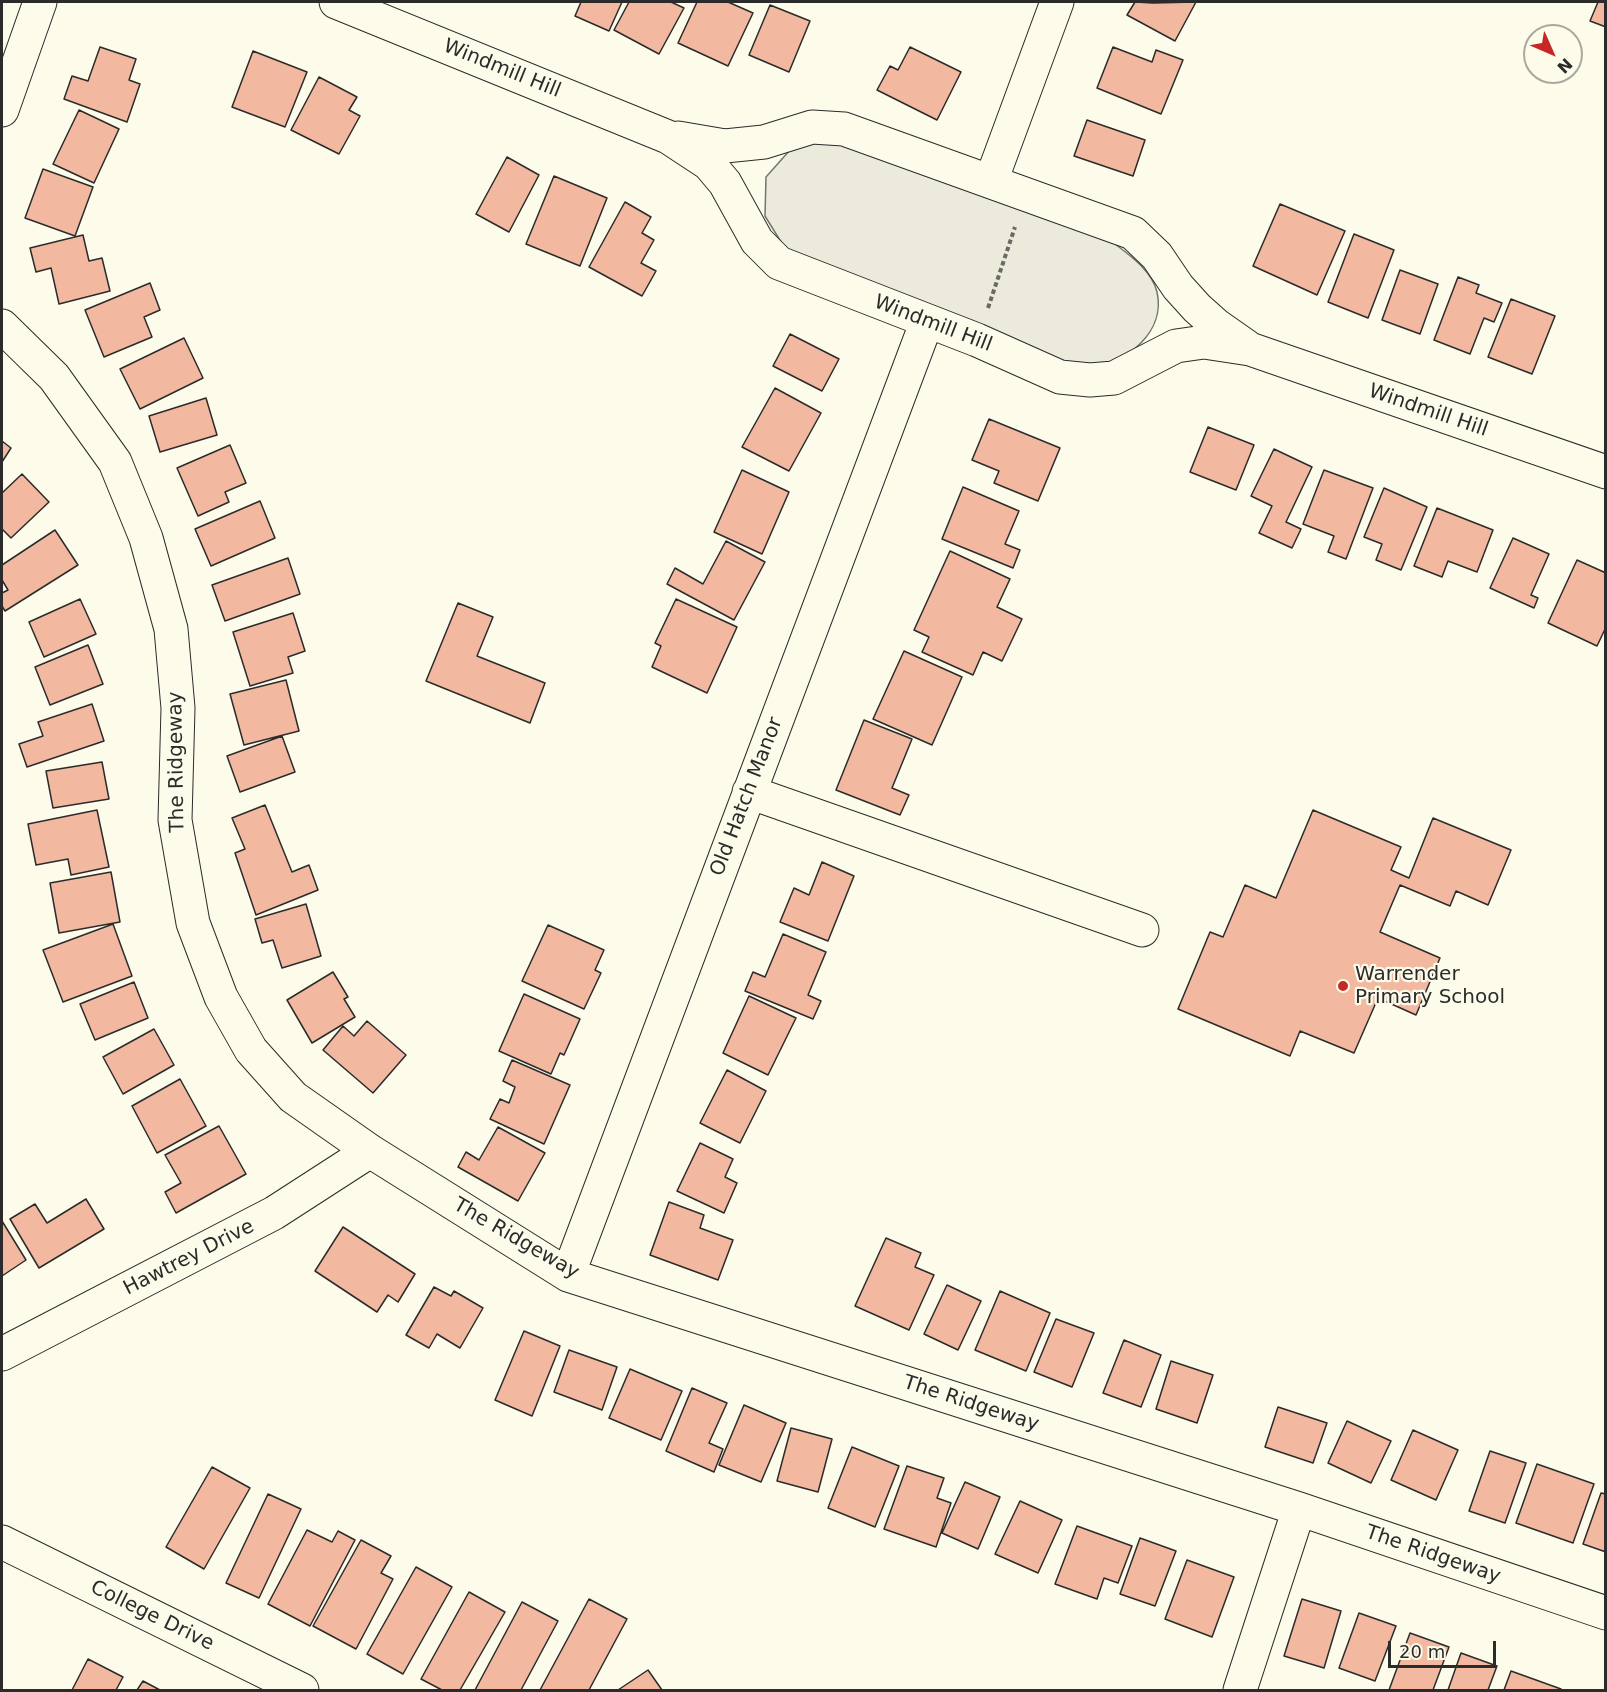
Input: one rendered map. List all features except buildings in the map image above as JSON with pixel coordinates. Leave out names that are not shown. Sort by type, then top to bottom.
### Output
[{"type":"street","points":[[2,110],[40,2]]},
{"type":"street","name":"Windmill Hill","points":[[336,2],[668,136],[725,146],[764,142],[812,127],[844,129],[1133,232],[1157,256],[1178,287],[1197,308],[1216,325],[1250,349]]},
{"type":"street","points":[[991,181],[1057,2]]},
{"type":"street","name":"Windmill Hill","points":[[668,136],[709,164],[725,183],[758,241],[779,263],[927,321],[1060,377],[1090,380],[1114,378],[1176,346],[1204,342],[1250,349],[1605,472]]},
{"type":"street","name":"Old Hatch Manor","points":[[568,1275],[927,321]]},
{"type":"street","name":"The Ridgeway","points":[[2,326],[54,377],[115,462],[146,538],[171,629],[178,708],[175,820],[193,923],[221,998],[251,1050],[293,1096],[370,1151],[568,1275],[1299,1509],[1605,1613]]},
{"type":"street","points":[[749,792],[1142,930]]},
{"type":"street","name":"Hawtrey Drive","points":[[2,1354],[274,1214],[370,1151]]},
{"type":"street","points":[[1240,1690],[1299,1509]]},
{"type":"street","name":"College Drive","points":[[2,1542],[302,1690]]},
{"type":"path","points":[[984,318],[1018,217]]},
{"type":"shaded area","points":[[834,138],[1111,241],[1145,270],[1154,284],[1158,306],[1156,320],[1150,332],[1131,352],[1105,364],[1089,366],[1065,362],[786,250],[765,216],[766,177],[790,150]]},
{"type":"place","name":"Warrender Primary School","points":[[1343,986]]}]
